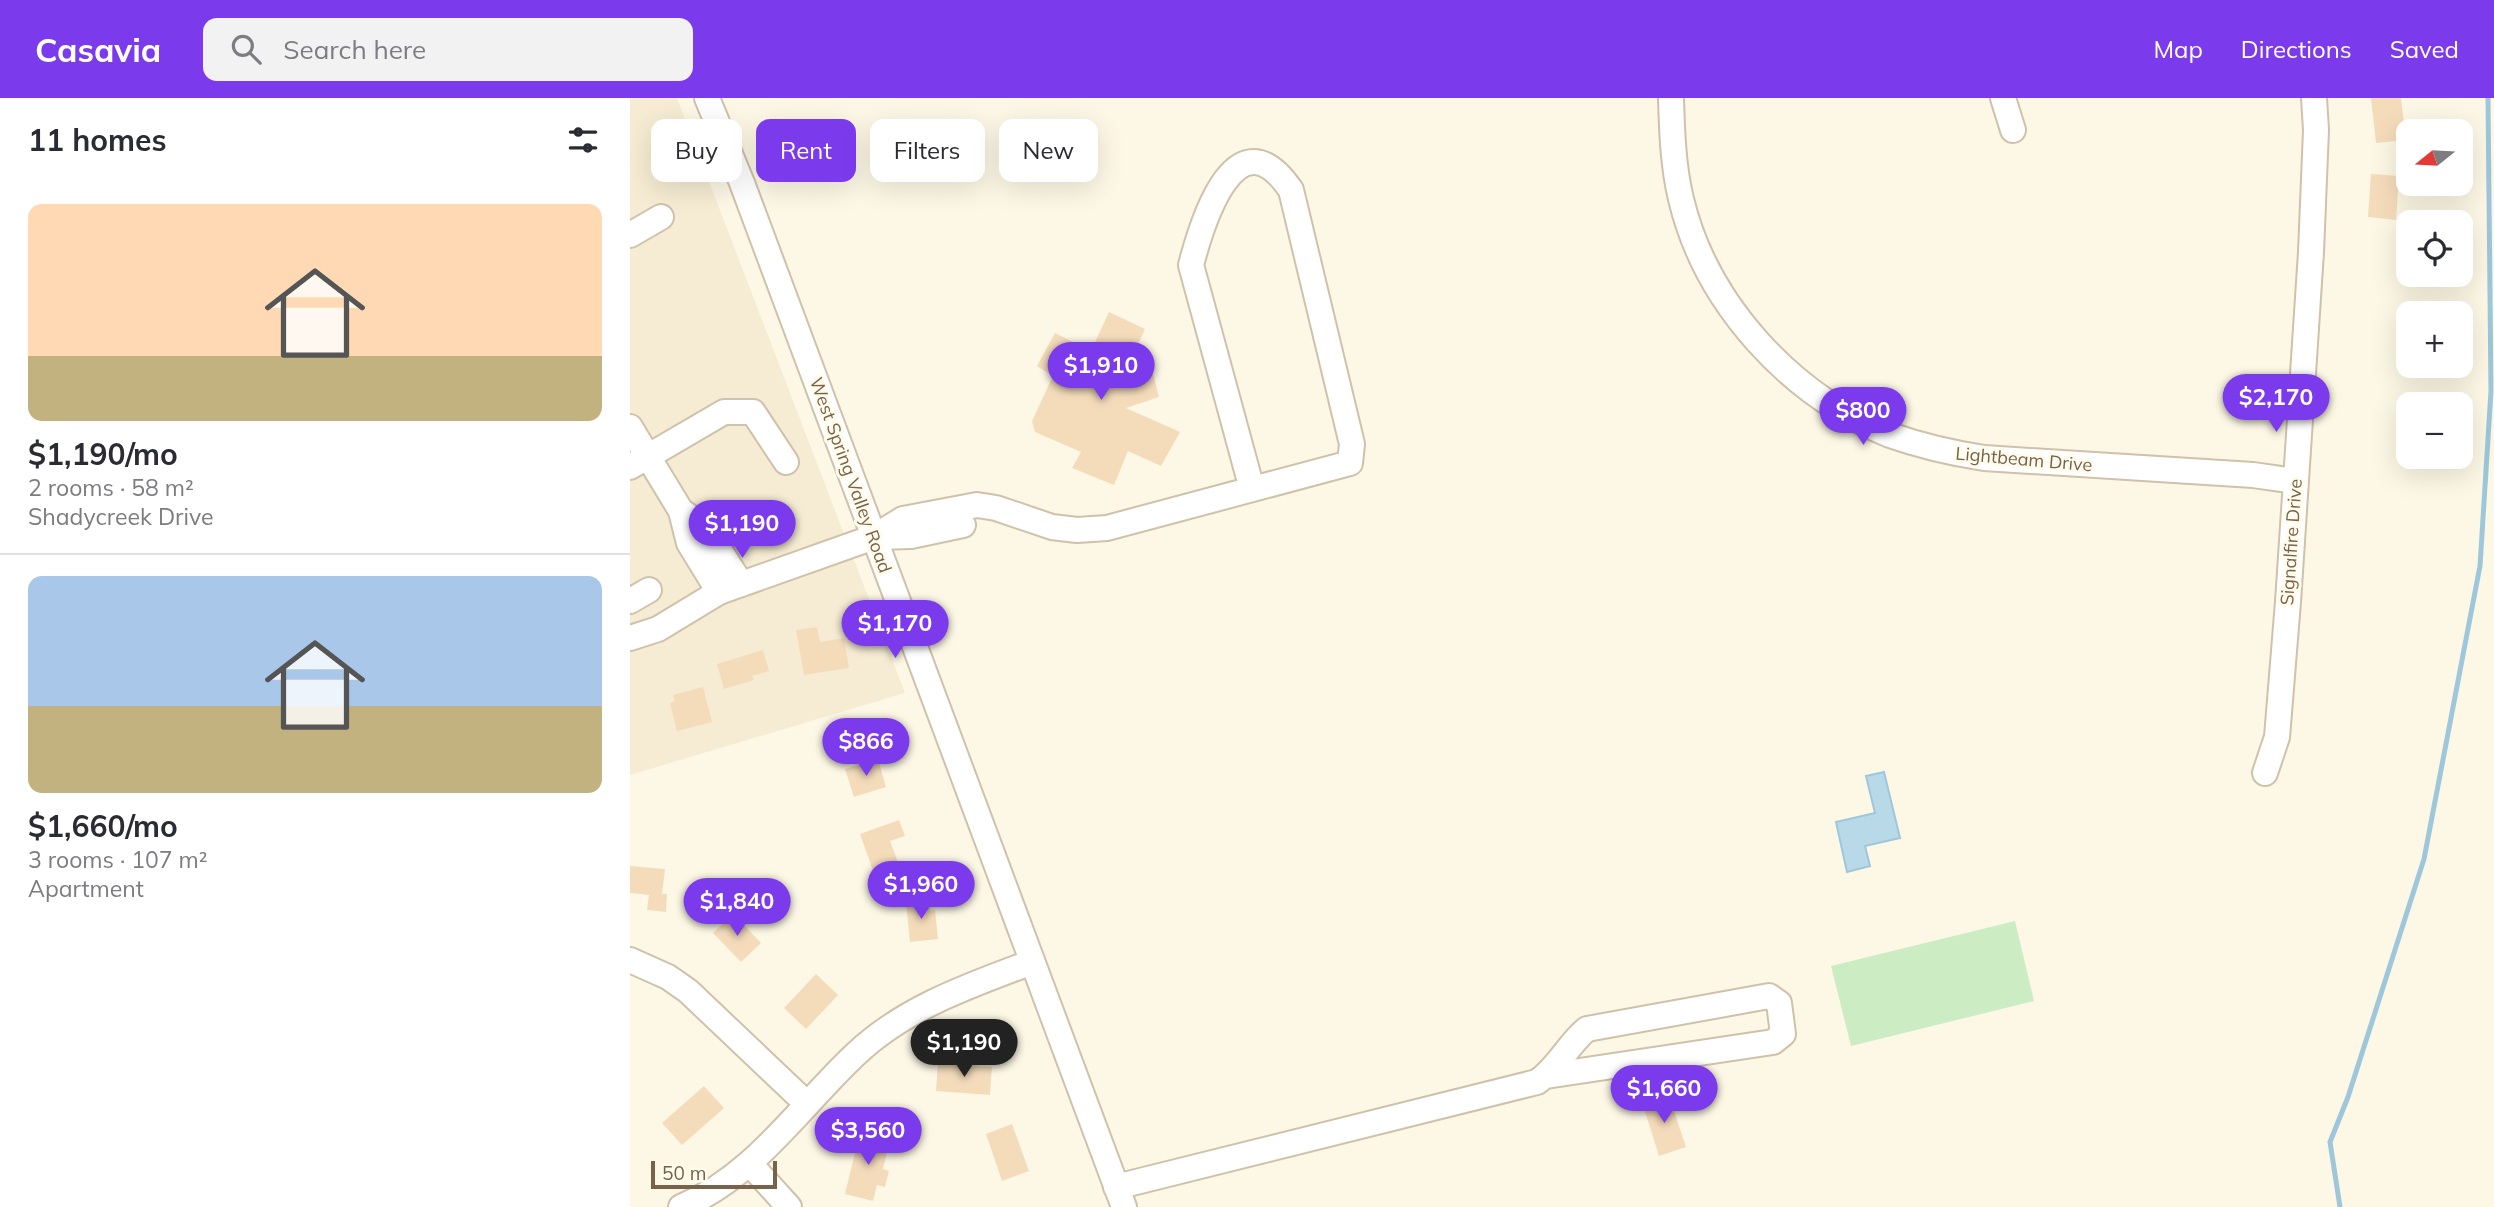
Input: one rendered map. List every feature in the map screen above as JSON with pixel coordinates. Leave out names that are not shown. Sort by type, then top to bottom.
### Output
[{"type":"street","name":"West Spring Valley Road","points":[[707,98],[742,183],[1120,1197]]},
{"type":"street","name":"Lightbeam Drive","points":[[1671,98],[1672,138],[1678,182],[1692,233],[1705,264],[1721,293],[1748,329],[1788,371],[1824,399],[1888,434],[1950,453],[1984,458],[2253,475],[2295,481]]},
{"type":"street","points":[[2003,98],[2013,130]]},
{"type":"street","name":"Signalfire Drive","points":[[2265,773],[2277,737],[2311,252],[2316,130],[2314,98]]},
{"type":"street","points":[[630,638],[658,629],[730,588],[874,537],[903,519],[977,505],[996,508],[1052,527],[1077,530],[1107,528],[1350,463],[1352,444],[1291,190],[1277,170],[1263,162],[1244,162],[1229,174],[1200,229],[1191,265],[1252,489]]},
{"type":"street","points":[[630,235],[660,217]]},
{"type":"street","points":[[638,462],[724,412],[753,412],[786,462]]},
{"type":"street","points":[[630,427],[638,462],[681,511],[705,527],[730,588]]},
{"type":"street","points":[[630,960],[668,976],[688,991],[807,1104]]},
{"type":"street","points":[[681,1207],[713,1190],[750,1164],[858,1051],[909,1014],[950,993],[1032,962]]},
{"type":"street","points":[[1120,1197],[1537,1082],[1546,1076],[1587,1028],[1769,996],[1779,1003],[1783,1034],[1773,1042],[1546,1076]]},
{"type":"street","points":[[750,1164],[789,1207]]},
{"type":"shaded area","points":[[630,98],[677,98],[685,119],[651,119],[651,182],[709,182],[905,693],[630,775]]},
{"type":"green space","points":[[2015,921],[2034,1001],[1851,1046],[1831,966]]},
{"type":"water","points":[[1884,772],[1900,838],[1865,846],[1870,866],[1847,872],[1836,822],[1875,813],[1866,776]]},
{"type":"building","points":[[2371,98],[2401,98],[2404,119],[2396,119],[2396,141],[2376,143]]},
{"type":"building","points":[[2371,174],[2396,176],[2396,220],[2368,217]]},
{"type":"building","points":[[1109,312],[1145,329],[1120,384],[1153,374],[1159,397],[1126,408],[1180,432],[1161,466],[1128,451],[1114,485],[1072,468],[1081,452],[1035,432],[1032,421],[1053,376],[1037,366],[1055,333],[1091,351]]},
{"type":"building","points":[[817,627],[820,642],[844,638],[849,668],[804,675],[796,630]]},
{"type":"building","points":[[763,650],[769,671],[752,676],[754,680],[724,689],[717,664]]},
{"type":"building","points":[[703,687],[712,722],[677,731],[670,703],[675,701],[673,695]]},
{"type":"building","points":[[878,759],[886,787],[854,797],[845,769]]},
{"type":"building","points":[[899,820],[905,836],[890,841],[901,870],[876,879],[860,834]]},
{"type":"building","points":[[630,866],[665,869],[662,894],[667,894],[666,912],[647,910],[649,895],[630,893]]},
{"type":"building","points":[[929,900],[930,911],[935,910],[938,939],[910,942],[906,902]]},
{"type":"building","points":[[733,914],[761,943],[741,962],[713,933]]},
{"type":"building","points":[[816,974],[838,995],[806,1029],[784,1008]]},
{"type":"building","points":[[938,1063],[992,1067],[990,1095],[936,1091]]},
{"type":"building","points":[[704,1086],[724,1108],[682,1145],[662,1123]]},
{"type":"building","points":[[1668,1093],[1686,1147],[1659,1156],[1642,1102]]},
{"type":"building","points":[[1012,1124],[1029,1171],[1002,1181],[986,1134]]},
{"type":"building","points":[[860,1132],[890,1139],[883,1169],[889,1171],[885,1187],[877,1185],[873,1201],[845,1194]]},
{"type":"waterway","points":[[2340,1207],[2330,1142],[2348,1097],[2424,859],[2480,566],[2491,391],[2488,98]]}]
